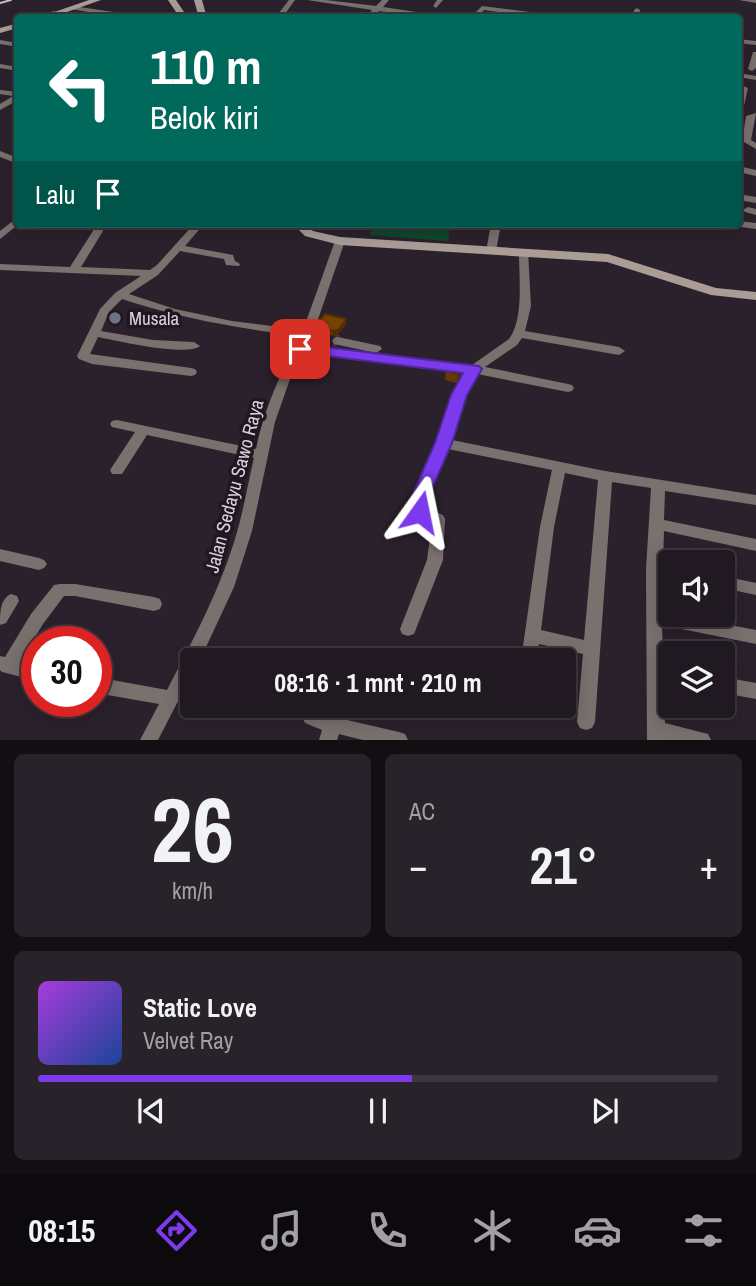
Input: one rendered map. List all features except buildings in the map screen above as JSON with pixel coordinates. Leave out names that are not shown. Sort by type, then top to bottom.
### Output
[{"type":"main road","points":[[53,13],[97,0]]},
{"type":"main road","points":[[303,228],[309,233],[340,241],[617,260],[715,292],[756,296]]},
{"type":"street","points":[[281,14],[292,0]]},
{"type":"street","points":[[316,0],[401,14]]},
{"type":"street","points":[[373,14],[386,0]]},
{"type":"street","points":[[742,0],[756,1]]},
{"type":"street","points":[[73,8],[111,14]]},
{"type":"street","points":[[476,14],[481,8],[529,14]]},
{"type":"street","points":[[754,74],[756,54]]},
{"type":"street","points":[[756,116],[750,116],[746,141],[756,146]]},
{"type":"street","points":[[74,269],[98,231],[97,228]]},
{"type":"street","points":[[191,372],[86,359],[83,356],[104,311],[119,295],[154,272],[196,228]]},
{"type":"street","points":[[491,251],[495,228]]},
{"type":"street","name":"Jalan Sedayu Sawo Raya","points":[[199,648],[237,557],[268,422],[284,379],[300,349],[312,334],[340,241]]},
{"type":"street","points":[[179,248],[229,257],[230,263],[235,264]]},
{"type":"street","points":[[408,629],[435,559],[439,523],[438,519],[420,512],[418,500],[444,443],[459,395],[474,369],[507,348],[519,334],[525,306],[524,253]]},
{"type":"street","points":[[0,267],[154,272]]},
{"type":"street","points":[[119,295],[173,312],[232,324],[312,334]]},
{"type":"street","points":[[94,333],[153,344],[194,346]]},
{"type":"street","points":[[519,334],[619,351]]},
{"type":"street","points":[[338,341],[376,349]]},
{"type":"street","points":[[300,349],[474,369],[568,388]]},
{"type":"street","points":[[117,424],[261,455]]},
{"type":"street","points":[[117,470],[144,429]]},
{"type":"street","points":[[444,443],[605,476],[756,500]]},
{"type":"street","points":[[531,648],[547,527],[559,467]]},
{"type":"street","points":[[586,722],[605,476]]},
{"type":"street","points":[[658,485],[655,524],[659,550]]},
{"type":"street","points":[[655,524],[756,545]]},
{"type":"street","points":[[0,555],[39,564]]},
{"type":"street","points":[[735,585],[756,589]]},
{"type":"street","points":[[21,670],[4,665],[60,590],[75,590],[154,604]]},
{"type":"street","points":[[658,594],[654,617],[658,641]]},
{"type":"street","points":[[0,618],[11,601]]},
{"type":"street","points":[[654,617],[756,637]]},
{"type":"street","points":[[533,635],[593,649]]},
{"type":"street","name":"Jalan Sedayu Sawo Raya","points":[[149,740],[180,682]]},
{"type":"street","points":[[735,687],[756,691]]},
{"type":"street","points":[[112,688],[170,698]]},
{"type":"street","points":[[312,718],[331,733],[399,740]]},
{"type":"street","points":[[657,735],[702,740]]},
{"type":"green space","points":[[371,228],[450,228],[448,241],[370,235]]},
{"type":"tunnel","points":[[317,335],[338,341]]},
{"type":"railway","points":[[0,3],[11,0]]},
{"type":"place","name":"Musala","points":[[115,318]]},
{"type":"route","points":[[300,349],[474,369],[459,395],[444,443],[421,493],[417,505],[420,512]]}]
